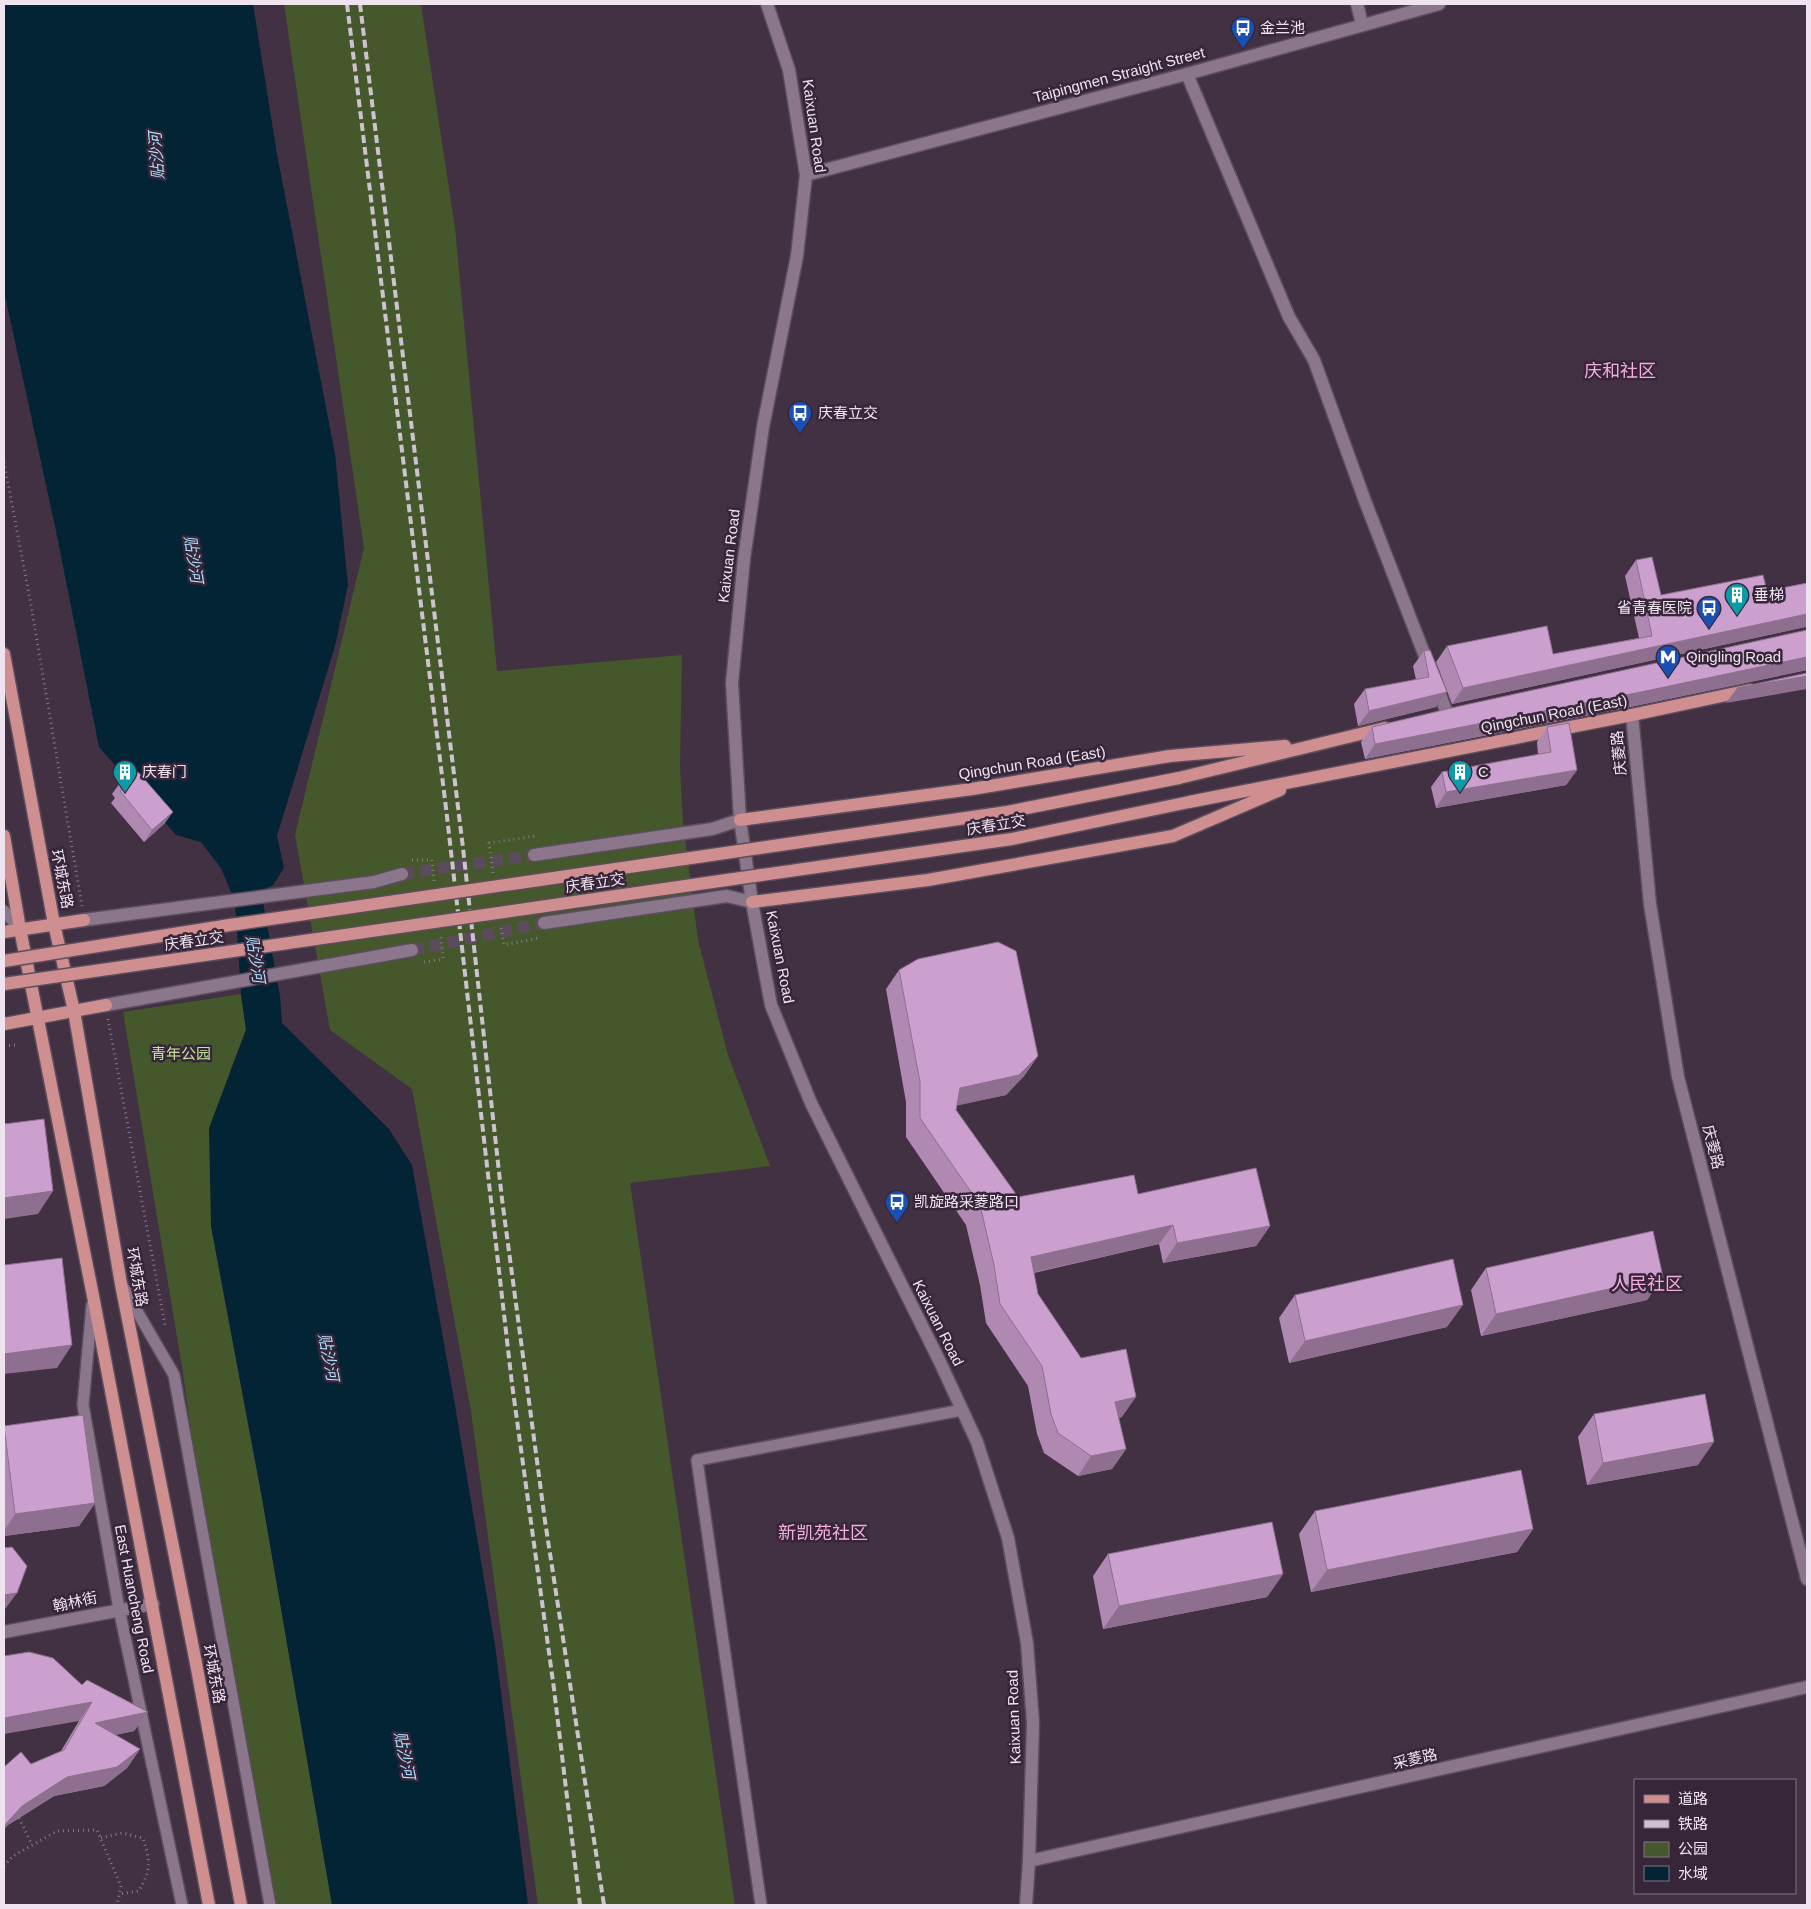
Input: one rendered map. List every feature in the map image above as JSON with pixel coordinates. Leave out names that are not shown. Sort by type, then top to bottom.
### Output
[{"type":"main road","name":"环城东路","points":[[4,654],[54,924],[74,1011],[121,1284],[195,1658],[241,1905]]},
{"type":"main road","name":"Qingchun Road (East)","points":[[1189,802],[1632,715],[1758,688]]},
{"type":"main road","name":"Qingchun Road (East)","points":[[1179,778],[1402,724]]},
{"type":"main road","name":"Qingchun Road (East)","points":[[740,820],[972,789],[1170,756],[1329,742]]},
{"type":"main road","name":"庆春立交","points":[[4,961],[240,924],[998,813],[1179,778]]},
{"type":"main road","name":"Qingchun Road (East)","points":[[752,902],[928,880],[1173,836],[1306,779]]},
{"type":"main road","name":"庆春立交","points":[[4,984],[1012,839],[1189,802]]},
{"type":"main road","points":[[4,836],[20,929],[153,1604],[209,1905]]},
{"type":"main road","points":[[4,932],[84,920]]},
{"type":"main road","points":[[4,1024],[38,1016],[106,1005]]},
{"type":"street","name":"Kaixuan Road","points":[[767,4],[789,70],[806,175],[796,256],[763,427],[744,559],[732,684],[740,820],[752,902],[771,1005],[811,1103],[962,1410],[976,1442],[1008,1538],[1027,1643],[1033,1723],[1026,1905]]},
{"type":"street","points":[[1357,4],[1362,24]]},
{"type":"street","name":"Taipingmen Straight Street","points":[[806,175],[1187,74],[1439,4]]},
{"type":"street","points":[[1187,74],[1289,318],[1314,360],[1365,501],[1447,713]]},
{"type":"street","name":"庆菱路","points":[[1632,715],[1650,904],[1678,1077],[1807,1579]]},
{"type":"street","points":[[534,855],[712,829],[740,820]]},
{"type":"street","points":[[84,920],[374,882],[402,874]]},
{"type":"street","points":[[544,923],[727,896],[752,902]]},
{"type":"street","points":[[106,1005],[412,950]]},
{"type":"street","name":"翰林街","points":[[4,1632],[153,1604]]},
{"type":"street","name":"采菱路","points":[[1029,1862],[1807,1688]]},
{"type":"lane","points":[[4,911],[20,929]]},
{"type":"lane","points":[[121,1284],[174,1375],[270,1905]]},
{"type":"lane","name":"East Huancheng Road","points":[[93,1296],[83,1405],[119,1609],[182,1905]]},
{"type":"lane","points":[[761,1905],[697,1460],[962,1410]]},
{"type":"path","points":[[4,1046],[15,1045]]},
{"type":"path","points":[[19,1818],[32,1846]]},
{"type":"path","points":[[4,1866],[14,1856],[57,1831],[97,1830],[121,1886],[117,1905]]},
{"type":"path","points":[[100,1838],[122,1833],[143,1838],[149,1856],[148,1874],[139,1891],[119,1894]]},
{"type":"green space","points":[[284,4],[421,4],[455,228],[497,671],[682,655],[680,767],[683,823],[698,940],[728,1055],[770,1166],[630,1183],[735,1905],[538,1905],[471,1411],[412,1089],[330,1030],[295,835],[364,548]]},
{"type":"green space","name":"青年公园","points":[[241,994],[246,1030],[230,1071],[211,1226],[262,1498],[332,1905],[271,1905],[214,1601],[183,1373],[123,1012]]},
{"type":"water","name":"贴沙河","points":[[4,4],[253,4],[277,154],[335,454],[348,585],[335,646],[277,836],[284,868],[273,885],[261,891],[280,996],[282,1023],[389,1129],[412,1165],[495,1645],[528,1905],[332,1905],[262,1498],[211,1226],[209,1128],[246,1030],[241,994],[236,914],[232,895],[221,868],[201,842],[176,835],[99,747],[56,531],[4,291]]},
{"type":"building","points":[[1652,557],[1661,595],[1763,575],[1767,591],[1807,583],[1807,614],[1463,688],[1447,646],[1547,626],[1553,654],[1652,636],[1636,560]]},
{"type":"building","points":[[1807,630],[1807,657],[1641,692],[1375,744],[1372,727]]},
{"type":"building","points":[[1430,650],[1447,692],[1369,711],[1365,689],[1429,677],[1424,651]]},
{"type":"building","points":[[1807,673],[1807,676],[1737,688]]},
{"type":"building","points":[[1569,723],[1577,770],[1446,792],[1442,772],[1551,752],[1547,727]]},
{"type":"building","points":[[138,772],[173,812],[152,830],[120,791],[124,788],[120,783]]},
{"type":"building","points":[[998,942],[1016,951],[1038,1056],[1019,1075],[960,1088],[956,1110],[1018,1197],[1134,1175],[1138,1194],[1256,1168],[1270,1226],[1177,1243],[1173,1225],[1031,1257],[1038,1294],[1081,1358],[1126,1349],[1136,1397],[1115,1402],[1126,1449],[1091,1456],[1058,1433],[1051,1414],[1042,1366],[1000,1304],[994,1265],[980,1205],[920,1118],[920,1082],[899,970],[918,959]]},
{"type":"building","points":[[44,1119],[53,1191],[4,1198],[4,1124]]},
{"type":"building","points":[[1653,1231],[1663,1277],[1496,1314],[1486,1268]]},
{"type":"building","points":[[62,1258],[72,1345],[4,1354],[4,1265]]},
{"type":"building","points":[[1453,1259],[1463,1305],[1305,1341],[1295,1295]]},
{"type":"building","points":[[1705,1394],[1714,1442],[1603,1463],[1594,1414]]},
{"type":"building","points":[[83,1415],[95,1503],[15,1514],[4,1426]]},
{"type":"building","points":[[1521,1470],[1533,1529],[1327,1570],[1315,1511]]},
{"type":"building","points":[[1272,1522],[1283,1574],[1119,1606],[1108,1554]]},
{"type":"building","points":[[12,1547],[27,1566],[17,1593],[4,1595],[4,1548]]},
{"type":"building","points":[[29,1652],[53,1658],[82,1685],[87,1680],[148,1712],[95,1723],[140,1749],[117,1767],[67,1777],[22,1806],[4,1826],[4,1767],[21,1752],[31,1764],[64,1750],[92,1702],[4,1718],[4,1656]]},
{"type":"tunnel","points":[[402,874],[534,855]]},
{"type":"tunnel","points":[[412,950],[544,923]]},
{"type":"railway","points":[[347,4],[446,808],[512,1384],[554,1689],[580,1905]]},
{"type":"railway","points":[[360,4],[463,848],[502,1199],[545,1521],[604,1905]]},
{"type":"place","name":"金兰池","points":[[1243,49]]},
{"type":"place","name":"庆春立交","points":[[800,434]]},
{"type":"place","name":"垂梯","points":[[1737,616]]},
{"type":"place","name":"省青春医院","points":[[1709,629]]},
{"type":"place","name":"Qingling Road","points":[[1668,678]]},
{"type":"place","name":"庆春门","points":[[125,793]]},
{"type":"place","name":"C","points":[[1460,793]]},
{"type":"place","name":"凯旋路采菱路口","points":[[897,1223]]},
{"type":"district","name":"庆和社区","points":[[1620,371]]},
{"type":"district","name":"人民社区","points":[[1647,1284]]},
{"type":"district","name":"新凯苑社区","points":[[823,1533]]}]
